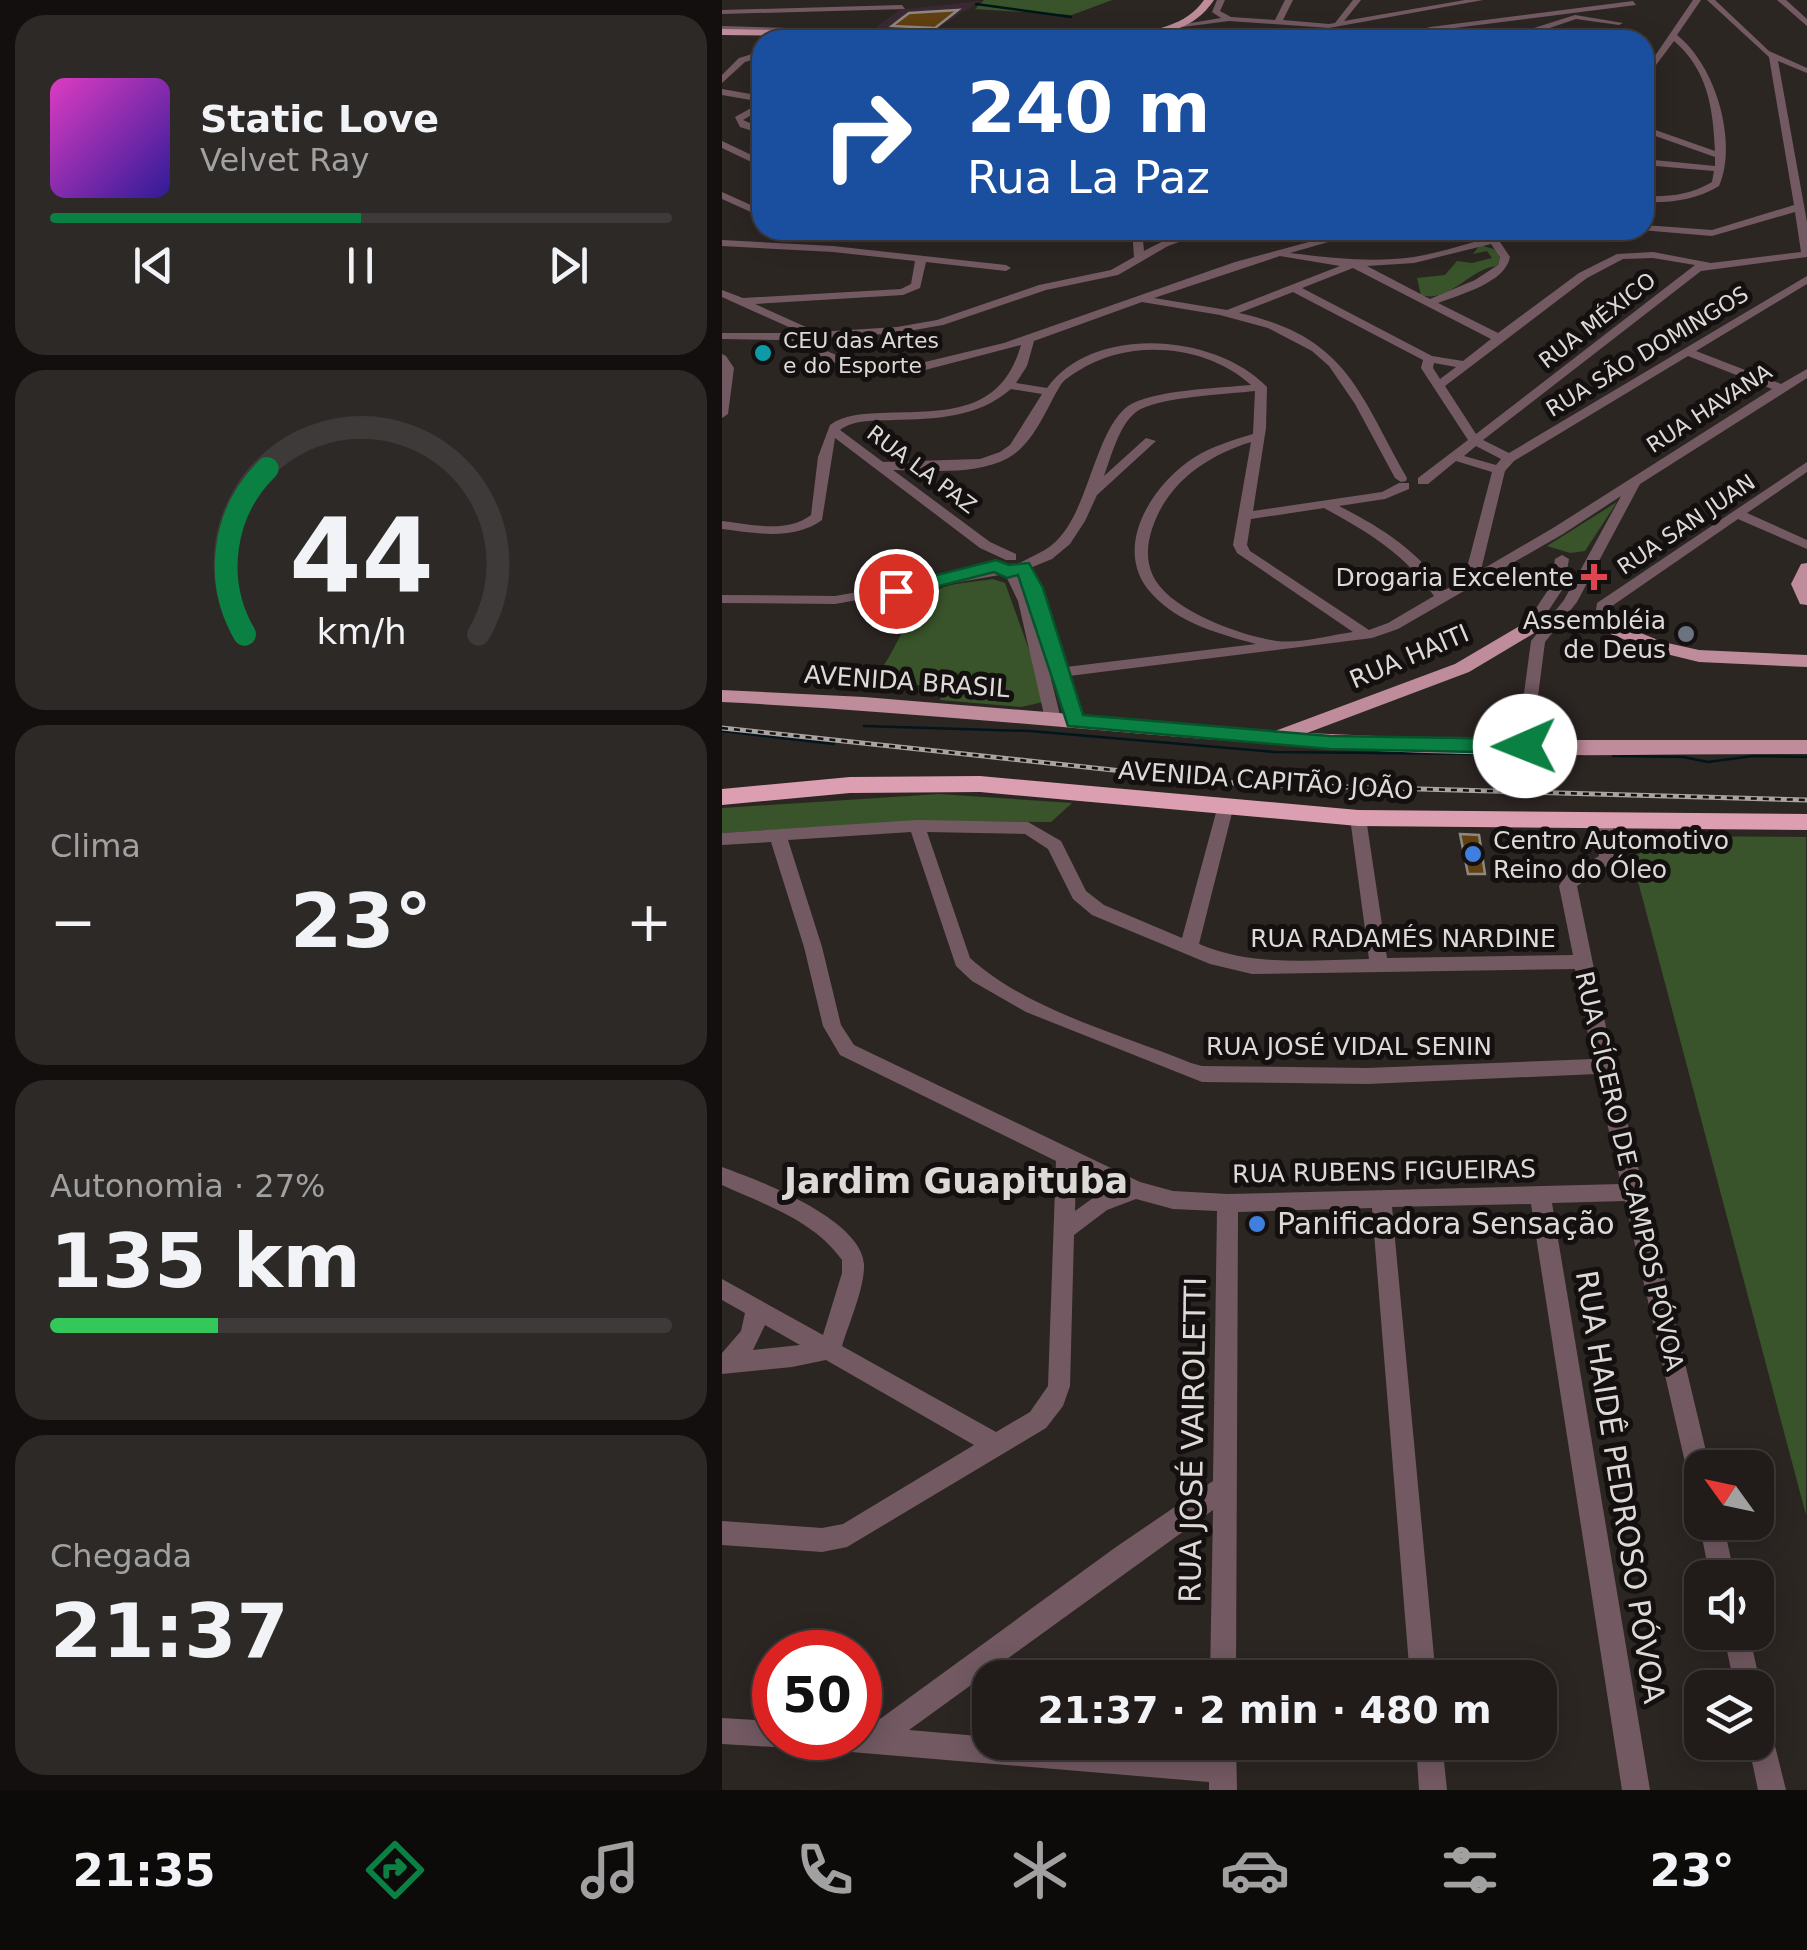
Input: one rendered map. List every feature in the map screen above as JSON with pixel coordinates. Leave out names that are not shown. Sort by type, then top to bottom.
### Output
[{"type":"highway","name":"AVENIDA CAPITÃO JOÃO","points":[[722,797],[850,785],[962,784],[1224,810],[1358,818],[1806,822]]},
{"type":"main road","points":[[1165,30],[1198,16],[1209,0]]},
{"type":"main road","points":[[722,32],[752,32]]},
{"type":"main road","points":[[1806,568],[1800,584],[1806,600]]},
{"type":"main road","points":[[1601,614],[1676,652],[1806,661]]},
{"type":"main road","name":"RUA HAITI","points":[[1274,739],[1462,668],[1530,628],[1601,614]]},
{"type":"main road","name":"AVENIDA BRASIL","points":[[722,696],[1330,742],[1806,747]]},
{"type":"main road","name":"RUA HAITI","points":[[1330,742],[1328,730],[1337,715]]},
{"type":"street","points":[[1221,0],[1216,12],[1222,18]]},
{"type":"street","points":[[1278,23],[1289,0]]},
{"type":"street","points":[[1337,25],[1357,0]]},
{"type":"street","points":[[1182,25],[1222,18],[1337,25],[1479,0]]},
{"type":"street","points":[[1781,0],[1805,22]]},
{"type":"street","points":[[722,32],[769,28],[865,30],[912,2]]},
{"type":"street","points":[[1427,30],[1634,2]]},
{"type":"street","points":[[1613,30],[1634,2]]},
{"type":"street","points":[[1654,65],[1695,2],[1715,2],[1773,58],[1806,71]]},
{"type":"street","points":[[735,13],[902,7]]},
{"type":"street","points":[[1518,7],[1528,14]]},
{"type":"street","points":[[722,12],[781,11]]},
{"type":"street","points":[[769,28],[781,11]]},
{"type":"street","points":[[1404,11],[1430,29]]},
{"type":"street","points":[[1536,30],[1574,17],[1619,23]]},
{"type":"street","points":[[722,32],[752,35]]},
{"type":"street","points":[[1654,199],[1701,193],[1716,184],[1722,169],[1711,86],[1686,45],[1673,36]]},
{"type":"street","points":[[1664,51],[1691,55]]},
{"type":"street","points":[[722,60],[752,58]]},
{"type":"street","points":[[1773,58],[1804,255]]},
{"type":"street","points":[[722,80],[742,60]]},
{"type":"street","points":[[722,92],[752,97]]},
{"type":"street","points":[[752,107],[738,118],[752,128]]},
{"type":"street","points":[[1654,133],[1692,148],[1719,153]]},
{"type":"street","points":[[722,144],[752,159]]},
{"type":"street","points":[[724,162],[746,156]]},
{"type":"street","points":[[1654,163],[1722,169]]},
{"type":"street","points":[[722,195],[752,209]]},
{"type":"street","points":[[1654,229],[1712,233],[1798,207]]},
{"type":"street","points":[[1006,268],[1009,240]]},
{"type":"street","points":[[1138,240],[1139,258]]},
{"type":"street","points":[[795,342],[812,333],[920,327],[1043,287],[1105,276],[1176,240]]},
{"type":"street","points":[[722,336],[795,342],[852,368],[880,371],[957,360],[1029,339],[1129,302],[1146,300],[1271,254],[1326,240]]},
{"type":"street","points":[[1271,254],[1354,264],[1427,258],[1489,240]]},
{"type":"street","points":[[1429,303],[1479,282],[1503,266],[1505,257],[1493,240]]},
{"type":"street","points":[[722,243],[833,248],[1006,268],[1043,287]]},
{"type":"street","name":"RUA MÉXICO","points":[[1416,476],[1455,458],[1691,272],[1706,264],[1804,255]]},
{"type":"street","points":[[1439,385],[1462,364],[1612,259],[1642,256],[1706,264]]},
{"type":"street","points":[[744,301],[903,292],[916,286],[921,260]]},
{"type":"street","points":[[1229,313],[1354,264],[1500,340]]},
{"type":"street","name":"RUA SÃO DOMINGOS","points":[[1499,470],[1509,458],[1806,279]]},
{"type":"street","points":[[1294,288],[1429,359],[1462,364]]},
{"type":"street","points":[[722,293],[812,333]]},
{"type":"street","points":[[1146,300],[1229,313],[1290,334],[1332,362],[1416,476]]},
{"type":"street","points":[[795,342],[812,333]]},
{"type":"street","points":[[1012,386],[1022,372],[1029,339]]},
{"type":"street","points":[[884,466],[1002,458],[1017,445],[1068,372],[1108,355],[1170,347],[1227,358],[1261,387]]},
{"type":"street","points":[[1689,352],[1782,388]]},
{"type":"street","points":[[722,358],[728,368],[722,414]]},
{"type":"street","points":[[1429,359],[1426,368],[1475,441],[1509,458]]},
{"type":"street","points":[[1022,372],[1055,387]]},
{"type":"street","name":"RUA HAVANA","points":[[1043,676],[1368,636],[1407,619],[1539,545],[1806,372]]},
{"type":"street","points":[[722,525],[785,528],[817,518],[832,430],[848,420],[964,410],[1012,386],[1055,387]]},
{"type":"street","points":[[1261,387],[1258,436],[1240,545],[1248,558],[1368,636]]},
{"type":"street","points":[[1034,588],[1046,558],[1062,541],[1093,492],[1124,418],[1137,405],[1157,399],[1261,387]]},
{"type":"street","name":"RUA LA PAZ","points":[[832,430],[884,466],[1034,588],[1060,674],[1064,720]]},
{"type":"street","points":[[1258,436],[1214,452],[1164,489],[1147,520],[1140,546],[1141,564],[1160,594],[1179,610],[1225,630],[1281,646]]},
{"type":"street","points":[[1093,492],[1150,441]]},
{"type":"street","points":[[1455,458],[1499,470],[1471,580]]},
{"type":"street","points":[[1244,516],[1385,494],[1416,476],[1473,465]]},
{"type":"street","name":"RUA SAN JUAN","points":[[1601,614],[1806,466]]},
{"type":"street","name":"RUA HAVANA","points":[[1525,746],[1538,641],[1570,602],[1636,482]]},
{"type":"street","points":[[1324,503],[1402,547],[1423,567],[1442,597]]},
{"type":"street","points":[[1738,514],[1806,545]]},
{"type":"street","points":[[1010,565],[1062,541]]},
{"type":"street","points":[[1539,545],[1562,559],[1592,559]]},
{"type":"street","points":[[722,599],[835,600],[1046,558]]},
{"type":"street","points":[[1530,628],[1551,599],[1563,573],[1562,559]]},
{"type":"street","name":"RUA LA PAZ","points":[[1010,565],[1025,601],[1043,676],[1064,720]]},
{"type":"street","points":[[1551,599],[1601,614]]},
{"type":"street","points":[[1189,947],[1224,810]]},
{"type":"street","points":[[1358,818],[1379,964]]},
{"type":"street","name":"RUA CÍCERO DE CAMPOS PÓVOA","points":[[1604,821],[1608,859],[1568,883],[1604,1066],[1694,1450]]},
{"type":"street","points":[[722,839],[917,826]]},
{"type":"street","name":"RUA RADAMÉS NARDINE","points":[[917,826],[1028,828],[1040,833],[1055,846],[1086,902],[1189,947],[1252,967],[1582,962]]},
{"type":"street","name":"RUA JOSÉ VIDAL SENIN","points":[[917,826],[962,960],[972,973],[1030,1004],[1202,1074],[1367,1076],[1604,1066]]},
{"type":"street","name":"RUA RUBENS FIGUEIRAS","points":[[778,834],[832,1026],[847,1050],[1136,1190],[1173,1200],[1228,1203],[1636,1192]]},
{"type":"street","points":[[722,1533],[822,1540],[847,1535],[1038,1420],[1055,1398],[1066,1228],[1066,1156]]},
{"type":"street","points":[[722,1176],[810,1218],[847,1247],[853,1258],[853,1273],[830,1349]]},
{"type":"street","points":[[1066,1228],[1100,1204],[1136,1190]]},
{"type":"street","name":"RUA HAIDÊ PEDROSO PÓVOA","points":[[1540,1195],[1636,1790]]},
{"type":"street","points":[[1381,1198],[1421,1660]]},
{"type":"street","name":"RUA JOSÉ VAIROLETTI","points":[[1224,1660],[1228,1203]]},
{"type":"street","points":[[722,1289],[994,1444]]},
{"type":"street","points":[[724,1363],[748,1342],[756,1307]]},
{"type":"street","points":[[724,1363],[830,1349]]},
{"type":"street","points":[[882,1736],[1125,1556],[1225,1488]]},
{"type":"street","points":[[722,1731],[752,1733]]},
{"type":"street","points":[[882,1740],[1223,1768]]},
{"type":"street","points":[[1430,1760],[1433,1790]]},
{"type":"street","points":[[1765,1760],[1772,1790]]},
{"type":"shaded area","points":[[980,1],[936,29],[873,29],[900,10]]},
{"type":"green space","points":[[984,0],[1112,0],[1072,15],[975,9]]},
{"type":"green space","points":[[1480,245],[1497,250],[1497,266],[1441,295],[1421,295],[1417,278],[1445,275],[1457,261],[1472,263],[1492,258],[1487,251],[1473,254]]},
{"type":"green space","points":[[1617,502],[1585,551],[1570,553],[1547,546]]},
{"type":"green space","points":[[993,579],[1005,583],[1046,697],[1043,702],[1021,707],[940,700],[942,687],[890,683],[879,673],[912,616],[928,597],[950,585]]},
{"type":"green space","points":[[939,794],[1072,803],[1051,822],[917,821],[722,833],[722,808]]},
{"type":"green space","points":[[1626,836],[1806,837],[1806,1515]]},
{"type":"building","points":[[958,10],[935,28],[892,26],[909,13]]},
{"type":"building","name":"Centro Automotivo Reino do Óleo","points":[[1460,834],[1479,835],[1485,874],[1468,874]]},
{"type":"waterway","points":[[976,4],[1071,17]]},
{"type":"waterway","points":[[864,726],[1030,731],[1274,752],[1582,755]]},
{"type":"waterway","points":[[722,731],[834,744]]},
{"type":"waterway","points":[[1613,756],[1683,757],[1708,762],[1753,756],[1807,757]]},
{"type":"railway","points":[[722,728],[1243,784],[1807,800]]},
{"type":"place","name":"CEU das Artes e do Esporte","points":[[763,353]]},
{"type":"place","name":"Drogaria Excelente","points":[[1594,577]]},
{"type":"place","name":"Assembléia de Deus","points":[[1686,634]]},
{"type":"place","name":"Centro Automotivo Reino do Óleo","points":[[1473,854]]},
{"type":"place","name":"Panificadora Sensação","points":[[1257,1224]]},
{"type":"district","name":"Jardim Guapituba","points":[[956,1181]]},
{"type":"route","points":[[896,591],[963,577],[996,565],[1007,572],[1022,566],[1034,588],[1075,721],[1330,742],[1525,746]]}]
